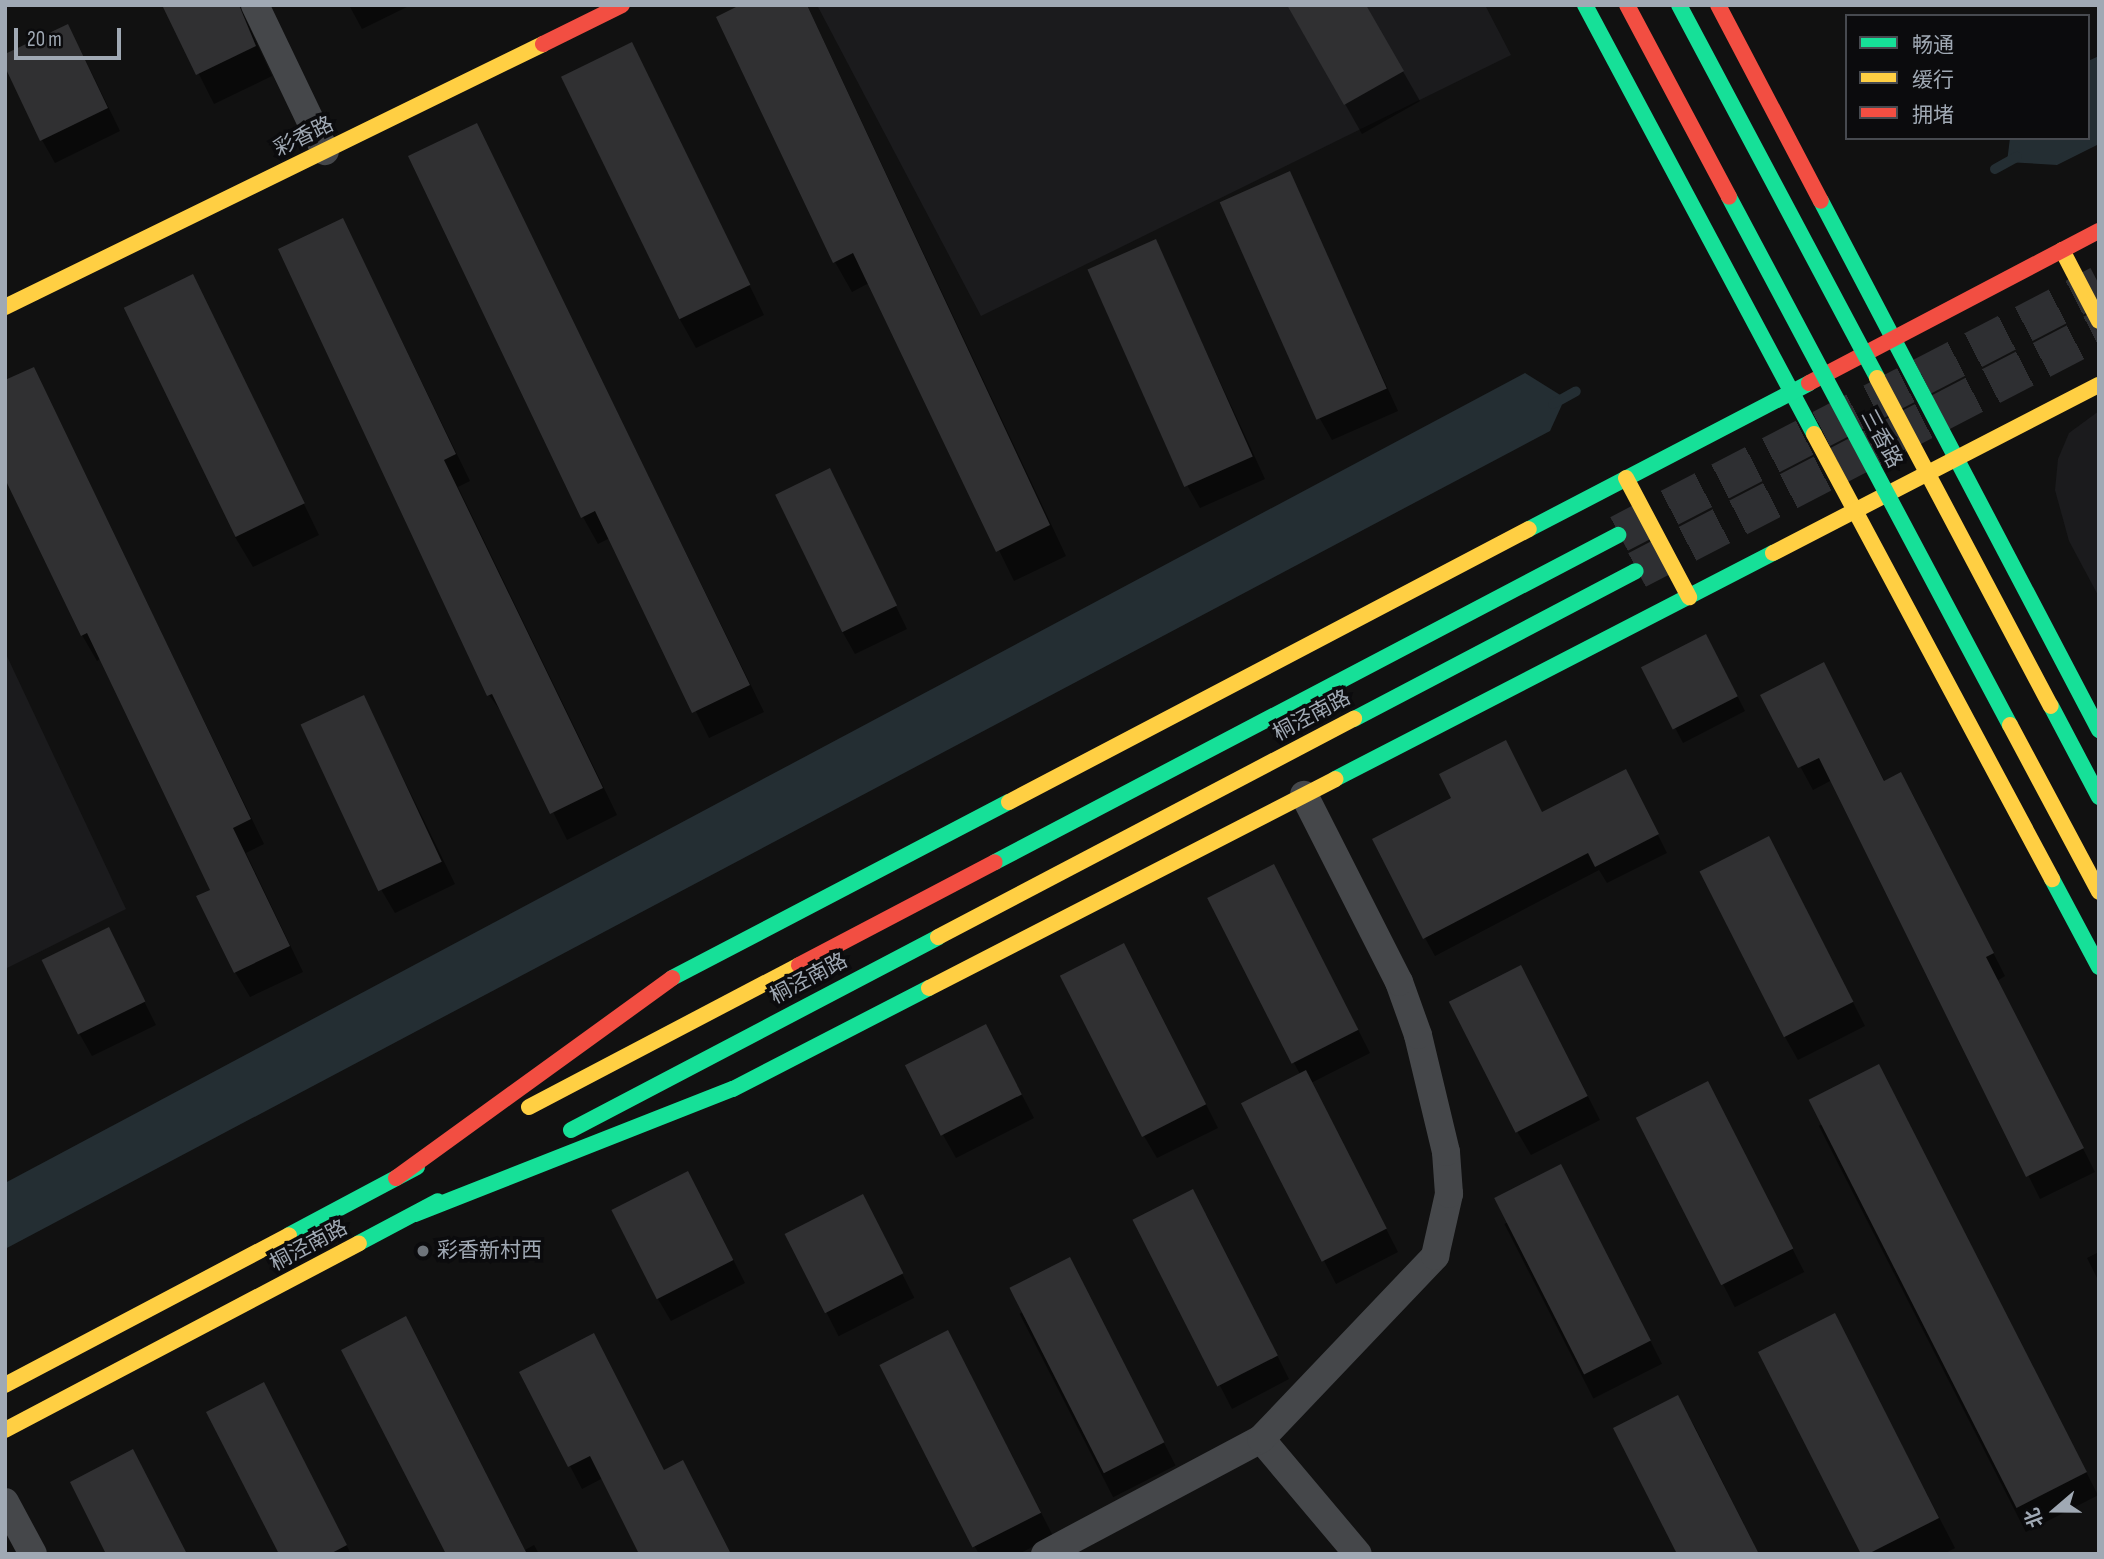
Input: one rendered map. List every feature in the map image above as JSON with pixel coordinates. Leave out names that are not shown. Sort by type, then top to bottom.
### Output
[{"type":"main road","name":"彩香路","points":[[5,307],[622,5]]},
{"type":"main road","points":[[1585,5],[2099,967]]},
{"type":"main road","name":"三香路","points":[[1627,5],[2099,892]]},
{"type":"main road","name":"三香路","points":[[1679,5],[2099,797]]},
{"type":"main road","points":[[1718,5],[2099,730]]},
{"type":"main road","points":[[396,1178],[672,978],[2099,231]]},
{"type":"main road","points":[[2062,250],[2099,321]]},
{"type":"main road","points":[[415,1213],[733,1088],[2099,385]]},
{"type":"main road","points":[[1626,478],[1689,597]]},
{"type":"main road","name":"桐泾南路","points":[[5,1385],[777,974],[1618,535]]},
{"type":"main road","name":"桐泾南路","points":[[5,1430],[1636,571]]},
{"type":"street","points":[[255,5],[325,151]]},
{"type":"street","points":[[1045,1554],[1261,1439],[1435,1256],[1449,1194],[1447,1152],[1434,1099],[1399,982],[1304,794]]},
{"type":"street","points":[[1261,1439],[1358,1554]]},
{"type":"street","points":[[5,1502],[33,1554]]},
{"type":"shaded area","points":[[817,5],[1485,5],[1511,55],[981,316]]},
{"type":"shaded area","points":[[2099,56],[2099,144],[2057,165],[2007,162],[2010,140],[2090,140],[2090,60]]},
{"type":"shaded area","points":[[1525,373],[1565,398],[1550,431],[5,1249],[5,1183]]},
{"type":"shaded area","points":[[2099,411],[2099,597],[2069,541],[2055,490],[2058,459],[2069,433]]},
{"type":"shaded area","points":[[5,652],[126,909],[5,969]]},
{"type":"building","points":[[162,5],[239,5],[256,46],[196,75]]},
{"type":"building","points":[[740,5],[807,5],[1050,525],[996,552],[853,253],[833,263],[716,17]]},
{"type":"building","points":[[1287,5],[1366,5],[1404,71],[1344,105]]},
{"type":"building","points":[[68,24],[108,108],[40,141],[5,67],[5,54]]},
{"type":"building","points":[[632,42],[750,285],[679,319],[561,77]]},
{"type":"building","points":[[477,123],[750,685],[692,713],[595,511],[581,518],[408,156]]},
{"type":"building","points":[[1290,171],[1387,388],[1316,420],[1220,202]]},
{"type":"building","points":[[343,218],[456,454],[444,460],[603,788],[550,814],[492,694],[487,696],[278,249]]},
{"type":"building","points":[[1156,239],[1253,456],[1184,487],[1087,270]]},
{"type":"building","points":[[193,274],[305,503],[236,537],[124,308]]},
{"type":"building","points":[[34,367],[251,819],[233,828],[290,946],[234,973],[196,896],[210,890],[87,633],[81,636],[5,479],[5,380]]},
{"type":"building","points":[[830,468],[897,606],[842,632],[775,495]]},
{"type":"building","points":[[1706,634],[1738,696],[1673,730],[1641,667]]},
{"type":"building","points":[[1824,662],[1884,781],[1901,772],[1994,953],[1986,957],[2084,1148],[2026,1177],[1819,758],[1798,768],[1760,695]]},
{"type":"building","points":[[364,695],[442,862],[378,891],[301,725]]},
{"type":"building","points":[[1506,740],[1542,812],[1626,769],[1659,834],[1595,867],[1588,853],[1423,939],[1372,839],[1451,798],[1439,774]]},
{"type":"building","points":[[1769,836],[1853,1002],[1784,1037],[1700,871]]},
{"type":"building","points":[[1274,864],[1358,1030],[1292,1064],[1207,898]]},
{"type":"building","points":[[109,927],[145,1002],[78,1034],[42,960]]},
{"type":"building","points":[[1124,943],[1206,1104],[1142,1137],[1060,976]]},
{"type":"building","points":[[1521,965],[1588,1096],[1516,1133],[1449,1002]]},
{"type":"building","points":[[986,1024],[1022,1094],[941,1136],[905,1065]]},
{"type":"building","points":[[1879,1064],[2087,1472],[2017,1508],[1809,1100]]},
{"type":"building","points":[[1306,1070],[1387,1229],[1322,1262],[1241,1103]]},
{"type":"building","points":[[1708,1081],[1793,1249],[1721,1285],[1636,1118]]},
{"type":"building","points":[[1561,1164],[1651,1340],[1584,1374],[1494,1198]]},
{"type":"building","points":[[688,1171],[733,1260],[657,1299],[611,1210]]},
{"type":"building","points":[[1193,1189],[1278,1356],[1217,1386],[1132,1220]]},
{"type":"building","points":[[863,1194],[903,1273],[825,1313],[785,1234]]},
{"type":"building","points":[[1070,1257],[1164,1442],[1104,1473],[1009,1288]]},
{"type":"building","points":[[1835,1313],[1939,1518],[1868,1554],[1861,1554],[1758,1352]]},
{"type":"building","points":[[406,1316],[527,1554],[446,1554],[341,1350]]},
{"type":"building","points":[[948,1330],[1041,1513],[972,1548],[879,1365]]},
{"type":"building","points":[[594,1333],[664,1470],[683,1460],[731,1554],[639,1554],[590,1456],[568,1467],[519,1372]]},
{"type":"building","points":[[264,1382],[347,1545],[330,1554],[279,1554],[206,1412]]},
{"type":"building","points":[[1678,1395],[1759,1554],[1677,1554],[1613,1428]]},
{"type":"building","points":[[133,1449],[187,1554],[106,1554],[70,1482]]},
{"type":"waterway","points":[[1995,169],[2017,157]]},
{"type":"waterway","points":[[1553,404],[1576,391]]},
{"type":"tunnel","points":[[1619,534],[2099,285]]},
{"type":"tunnel","points":[[1637,570],[2099,330]]},
{"type":"traffic: fast","points":[[1585,5],[1814,434]]},
{"type":"traffic: fast","points":[[1679,5],[1877,378]]},
{"type":"traffic: fast","points":[[1729,197],[2010,725]]},
{"type":"traffic: fast","points":[[1821,201],[2099,730]]},
{"type":"traffic: fast","points":[[1529,529],[1809,383]]},
{"type":"traffic: fast","points":[[995,862],[1618,535]]},
{"type":"traffic: fast","points":[[1335,779],[1773,553]]},
{"type":"traffic: fast","points":[[1354,719],[1636,571]]},
{"type":"traffic: fast","points":[[2051,706],[2099,797]]},
{"type":"traffic: fast","points":[[672,978],[1009,802]]},
{"type":"traffic: fast","points":[[2052,879],[2099,967]]},
{"type":"traffic: fast","points":[[571,1130],[938,937]]},
{"type":"traffic: fast","points":[[415,1214],[733,1089],[929,988]]},
{"type":"traffic: fast","points":[[289,1235],[417,1167]]},
{"type":"traffic: fast","points":[[359,1243],[438,1201]]},
{"type":"traffic: slow","points":[[5,307],[543,44]]},
{"type":"traffic: slow","points":[[2062,250],[2099,321]]},
{"type":"traffic: slow","points":[[1877,378],[2051,706]]},
{"type":"traffic: slow","points":[[1773,553],[2099,385]]},
{"type":"traffic: slow","points":[[1814,434],[2052,879]]},
{"type":"traffic: slow","points":[[1626,478],[1689,597]]},
{"type":"traffic: slow","points":[[1009,802],[1529,529]]},
{"type":"traffic: slow","points":[[938,937],[1354,719]]},
{"type":"traffic: slow","points":[[2010,725],[2099,892]]},
{"type":"traffic: slow","points":[[929,988],[1335,779]]},
{"type":"traffic: slow","points":[[529,1107],[799,965]]},
{"type":"traffic: slow","points":[[5,1385],[289,1235]]},
{"type":"traffic: slow","points":[[5,1430],[359,1243]]},
{"type":"traffic: jam","points":[[543,44],[622,5]]},
{"type":"traffic: jam","points":[[1627,5],[1729,197]]},
{"type":"traffic: jam","points":[[1718,5],[1821,201]]},
{"type":"traffic: jam","points":[[1809,383],[2099,231]]},
{"type":"traffic: jam","points":[[799,965],[995,862]]},
{"type":"traffic: jam","points":[[396,1178],[672,978]]},
{"type":"place","name":"彩香新村西","points":[[423,1251]]}]
